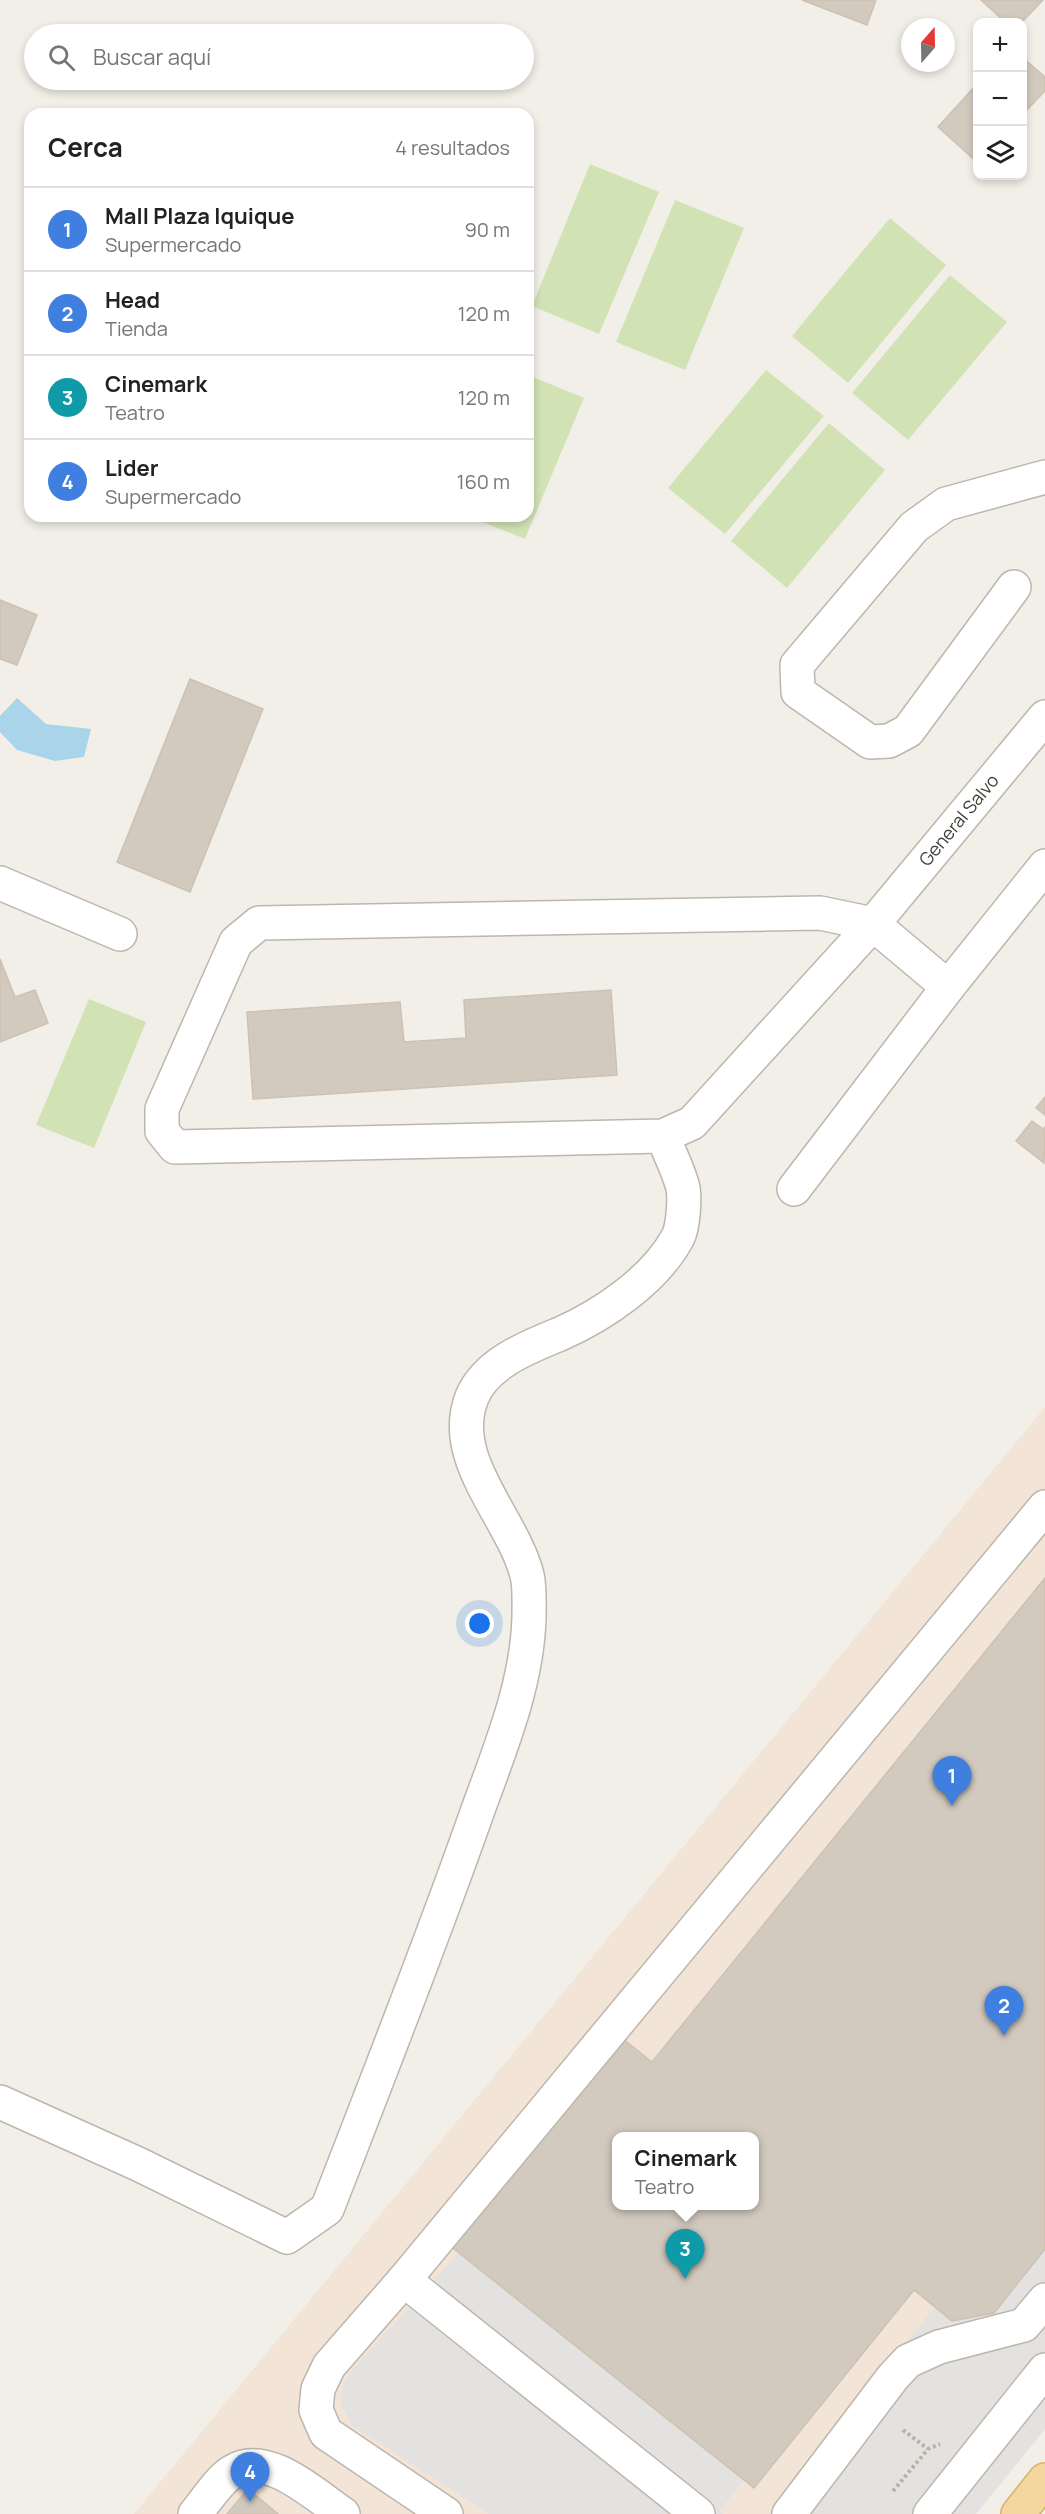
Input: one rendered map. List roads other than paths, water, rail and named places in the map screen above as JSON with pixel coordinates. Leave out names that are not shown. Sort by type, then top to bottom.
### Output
[{"type":"main road","points":[[1018,2514],[1045,2480]]},
{"type":"street","points":[[1014,587],[908,731],[889,741],[870,742],[798,692],[797,665],[914,527],[946,504],[1045,477]]},
{"type":"street","name":"General Salvo","points":[[663,1136],[692,1124],[873,924],[1045,717]]},
{"type":"street","points":[[794,1189],[948,987],[1045,866]]},
{"type":"street","points":[[0,883],[120,934]]},
{"type":"street","points":[[0,2102],[138,2164],[287,2237],[327,2209],[460,1862],[510,1718],[523,1667],[529,1619],[528,1576],[490,1494],[470,1461],[466,1429],[472,1397],[496,1365],[574,1327],[614,1302],[656,1267],[680,1235],[683,1190],[663,1136],[175,1147],[162,1131],[162,1109],[236,942],[259,923],[820,913],[873,924],[948,987]]},
{"type":"street","points":[[446,2514],[326,2433],[316,2410],[318,2389],[329,2366],[404,2280],[1045,1506]]},
{"type":"street","points":[[404,2280],[698,2514]]},
{"type":"street","points":[[789,2514],[893,2377],[908,2361],[939,2347],[1024,2325],[1045,2300]]},
{"type":"street","points":[[930,2514],[1045,2370]]},
{"type":"street","points":[[195,2514],[232,2472],[252,2463],[270,2466],[344,2514]]},
{"type":"water","points":[[17,698],[46,724],[91,729],[84,757],[55,761],[17,750],[0,732],[0,716]]},
{"type":"place","name":"Mall Plaza Iquique","points":[[952,1806]]},
{"type":"place","name":"Head","points":[[1004,2036]]},
{"type":"place","name":"Cinemark","points":[[685,2279]]},
{"type":"place","name":"Lider","points":[[250,2502]]}]
